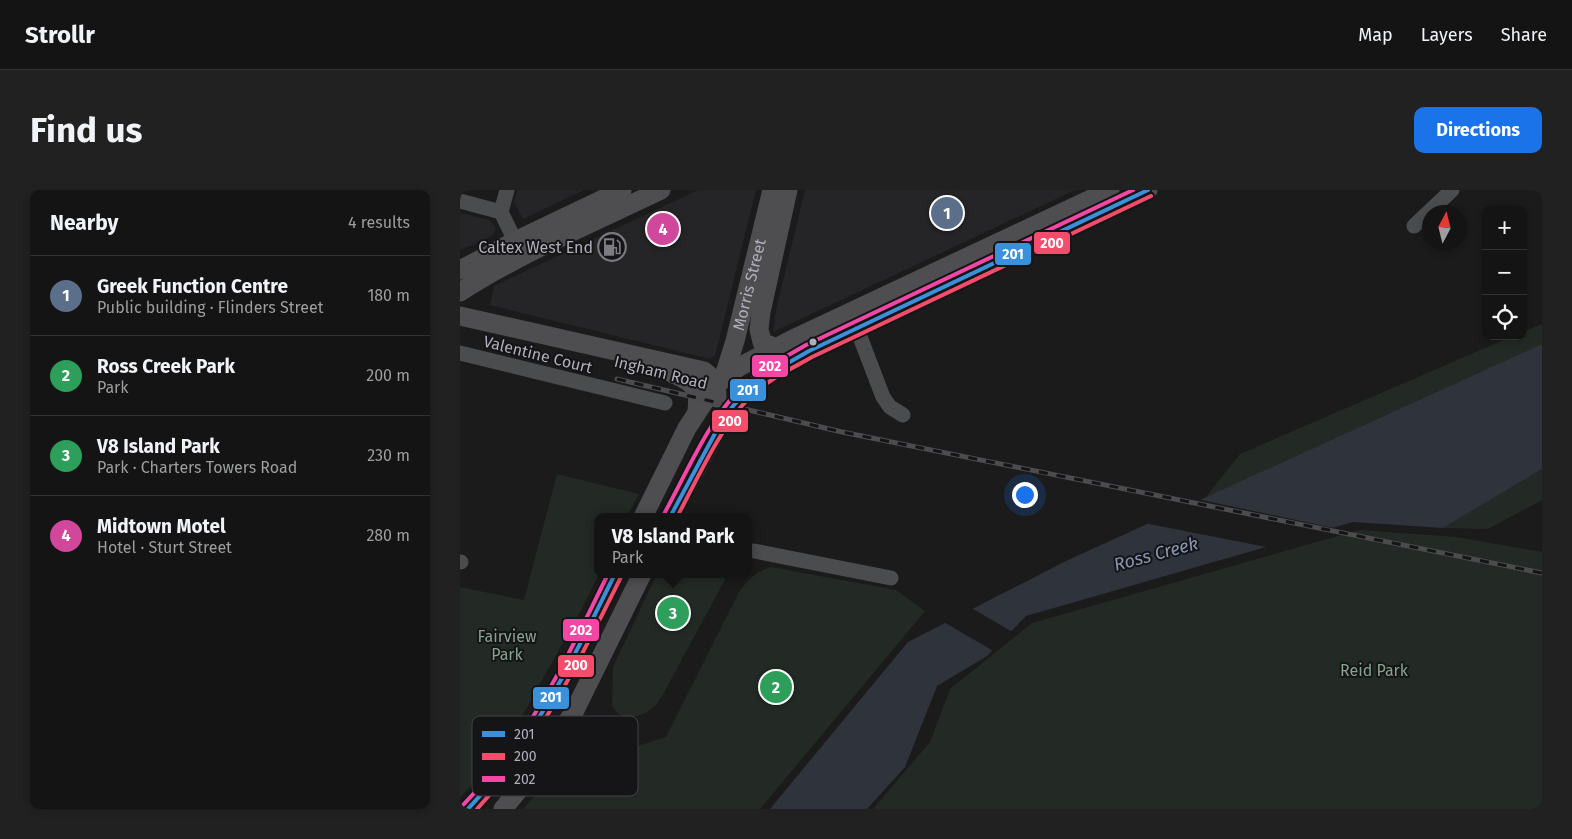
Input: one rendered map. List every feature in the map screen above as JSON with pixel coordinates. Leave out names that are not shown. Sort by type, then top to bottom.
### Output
[{"type":"main road","points":[[519,249],[622,190]]},
{"type":"main road","points":[[460,270],[474,268],[661,190]]},
{"type":"main road","name":"Morris Street","points":[[719,382],[735,341],[772,190]]},
{"type":"main road","name":"Morris Street","points":[[776,348],[762,342],[759,329],[761,312],[788,190]]},
{"type":"main road","points":[[645,513],[697,411],[719,382],[750,360],[1110,190]]},
{"type":"main road","points":[[719,382],[735,384],[765,368],[857,329],[1148,190]]},
{"type":"main road","points":[[460,292],[474,268]]},
{"type":"main road","points":[[474,268],[474,305],[486,322]]},
{"type":"main road","name":"Ingham Road","points":[[460,316],[704,371],[719,382]]},
{"type":"main road","name":"Ingham Road","points":[[460,327],[673,374],[719,382]]},
{"type":"main road","points":[[674,509],[722,421],[747,391],[782,365],[809,350]]},
{"type":"main road","points":[[673,374],[686,380],[694,387],[698,395],[697,411]]},
{"type":"main road","points":[[674,509],[713,411],[719,382]]},
{"type":"main road","points":[[542,716],[613,578]]},
{"type":"main road","points":[[571,716],[640,578]]},
{"type":"main road","points":[[468,809],[480,796]]},
{"type":"main road","points":[[503,809],[514,796]]},
{"type":"street","points":[[507,190],[501,212],[519,249]]},
{"type":"street","points":[[1414,226],[1452,190]]},
{"type":"street","points":[[460,201],[501,212]]},
{"type":"street","points":[[857,329],[883,397],[890,407],[903,415]]},
{"type":"street","name":"Valentine Court","points":[[460,353],[665,403]]},
{"type":"street","points":[[754,551],[891,578]]},
{"type":"shaded area","points":[[517,190],[584,190],[523,219],[514,202]]},
{"type":"shaded area","points":[[698,190],[756,190],[715,356],[710,359],[490,305],[494,286]]},
{"type":"shaded area","points":[[805,190],[1075,190],[773,332],[776,310]]},
{"type":"shaded area","points":[[460,213],[489,220],[496,228],[492,236],[460,250]]},
{"type":"green space","points":[[1542,324],[1542,344],[1205,498],[1240,454],[1504,340],[1527,340],[1527,330]]},
{"type":"green space","points":[[1542,469],[1542,500],[1488,529],[1443,528]]},
{"type":"green space","name":"Fairview Park","points":[[557,474],[639,494],[629,513],[594,513],[594,578],[597,578],[522,716],[472,716],[472,785],[460,797],[460,587],[524,600]]},
{"type":"green space","name":"Reid Park","points":[[1359,530],[1456,537],[1542,552],[1542,809],[873,809],[930,742],[950,689],[1032,623]]},
{"type":"green space","points":[[771,567],[896,590],[925,611],[760,809],[523,809],[535,796],[638,796],[638,746],[666,737],[739,592],[753,576]]},
{"type":"green space","points":[[655,578],[726,578],[661,698],[653,708],[637,716],[624,716],[615,710],[612,705],[613,667]]},
{"type":"water","name":"Ross Creek","points":[[1542,344],[1542,469],[1443,528],[1353,522],[1026,616],[987,656],[937,686],[905,767],[867,809],[770,809],[908,642],[1066,561]]},
{"type":"pier","points":[[1197,499],[1339,529],[1271,548],[1144,523]]},
{"type":"pier","points":[[970,607],[1014,633],[995,652],[942,621]]},
{"type":"railway","points":[[617,379],[842,432],[1542,573]]},
{"type":"transit line","name":"202","points":[[665,513],[699,447],[719,414],[742,387],[765,369],[806,345],[1133,190]]},
{"type":"transit line","name":"201","points":[[672,513],[718,428],[733,406],[747,391],[767,375],[809,351],[1148,190]]},
{"type":"transit line","name":"200","points":[[679,513],[720,437],[740,408],[765,384],[812,357],[1151,196]]},
{"type":"transit line","name":"202","points":[[533,716],[562,666],[606,578]]},
{"type":"transit line","name":"201","points":[[540,716],[613,578]]},
{"type":"transit line","name":"200","points":[[547,716],[574,669],[620,578]]},
{"type":"transit line","name":"202","points":[[463,805],[472,795]]},
{"type":"transit line","name":"201","points":[[468,809],[479,796]]},
{"type":"transit line","name":"200","points":[[477,809],[488,796]]},
{"type":"place","name":"Greek Function Centre","points":[[947,213]]},
{"type":"place","name":"Midtown Motel","points":[[663,229]]},
{"type":"place","name":"Caltex West End","points":[[612,247]]},
{"type":"place","name":"V8 Island Park","points":[[673,613]]},
{"type":"place","name":"Ross Creek Park","points":[[776,687]]}]
